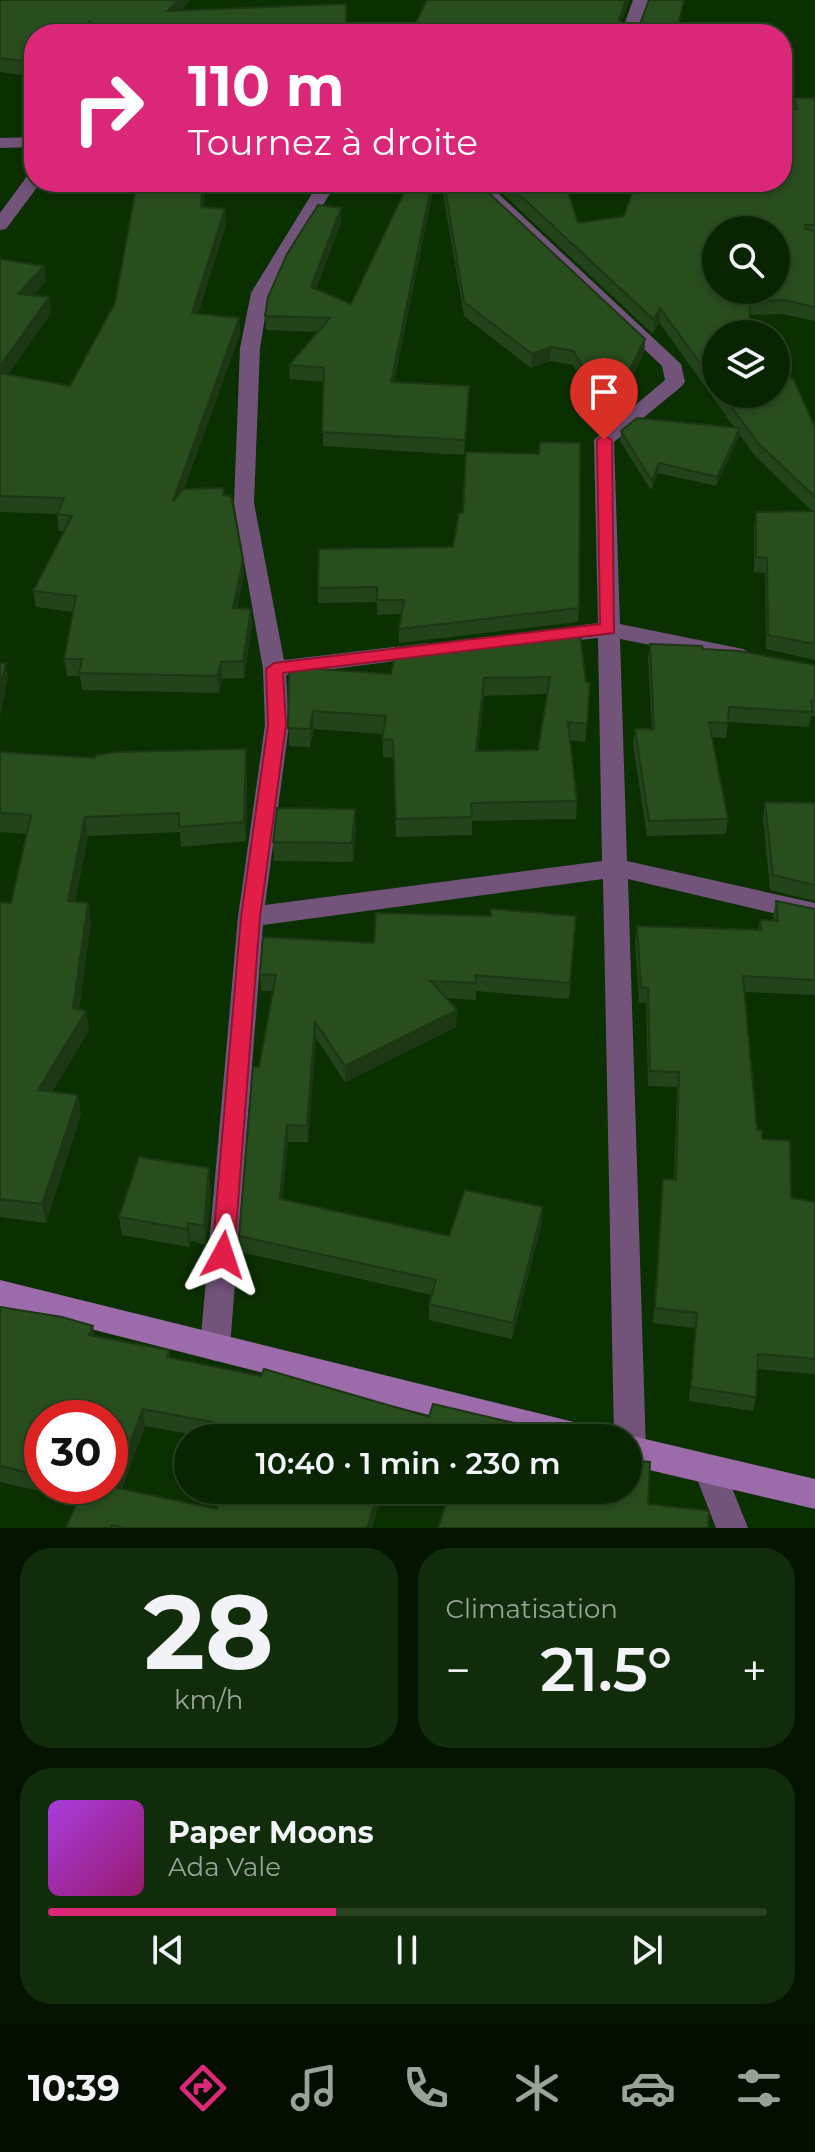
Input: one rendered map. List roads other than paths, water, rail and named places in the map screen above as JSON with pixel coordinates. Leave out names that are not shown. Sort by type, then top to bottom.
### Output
[{"type":"main road","points":[[0,1293],[522,1424]]},
{"type":"main road","points":[[642,1454],[815,1494]]},
{"type":"street","points":[[633,24],[641,0]]},
{"type":"street","points":[[792,104],[815,103]]},
{"type":"street","points":[[0,143],[24,142]]},
{"type":"street","points":[[0,225],[24,192]]},
{"type":"street","points":[[215,1347],[251,917],[277,725],[274,669],[244,503],[250,348],[260,293],[322,192]]},
{"type":"street","points":[[487,192],[671,364],[675,382],[604,440],[618,868],[628,1424]]},
{"type":"street","points":[[532,638],[608,629],[771,661]]},
{"type":"street","points":[[274,669],[456,647]]},
{"type":"street","points":[[251,917],[618,868],[815,913]]},
{"type":"street","points":[[710,1471],[732,1528]]}]
